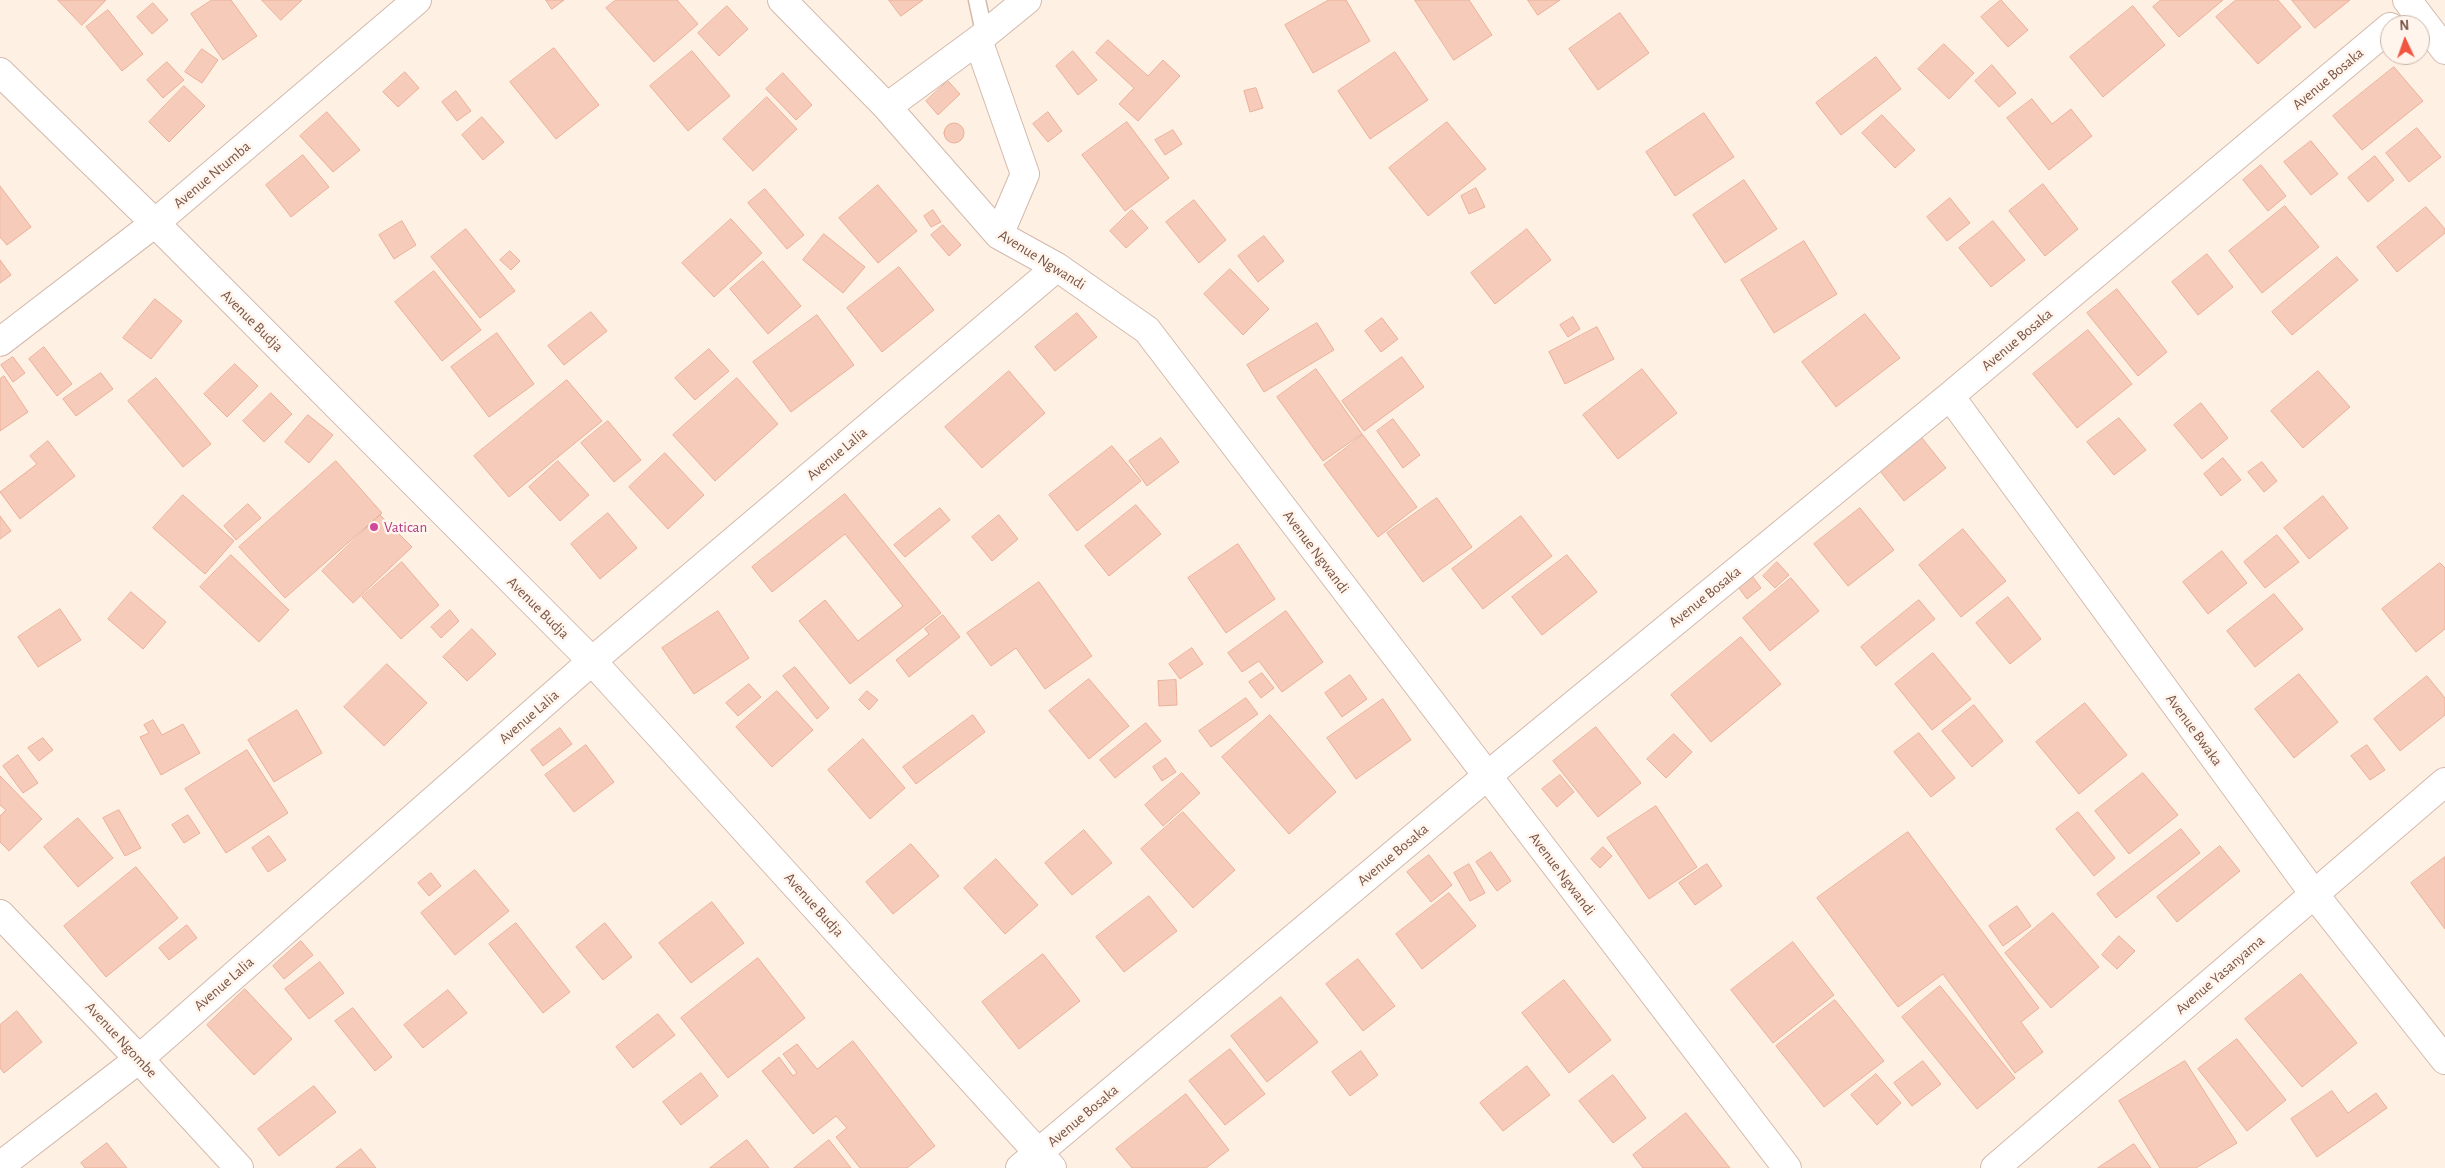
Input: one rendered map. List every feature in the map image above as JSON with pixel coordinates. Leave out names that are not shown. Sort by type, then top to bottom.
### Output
[{"type":"street","name":"Avenue Ntumba","points":[[0,342],[155,223],[417,0]]},
{"type":"street","name":"Avenue Ngwandi","points":[[782,0],[888,108],[999,235],[1057,267],[1147,330],[1787,1168]]},
{"type":"street","points":[[888,108],[978,40],[1027,0]]},
{"type":"street","points":[[2414,3],[2445,50]]},
{"type":"street","name":"Avenue Bosaka","points":[[2402,15],[2414,3]]},
{"type":"street","name":"Avenue Bosaka","points":[[1037,1163],[1487,776],[1950,396],[2380,35]]},
{"type":"street","points":[[978,40],[1025,174],[999,235]]},
{"type":"street","name":"Avenue Budja","points":[[0,72],[155,223],[592,661],[1037,1163]]},
{"type":"street","name":"Avenue Lalia","points":[[0,1166],[139,1059],[592,661],[1057,267]]},
{"type":"street","name":"Avenue Bwaka","points":[[1950,396],[2314,894],[2445,1060]]},
{"type":"street","name":"Avenue Yasanyama","points":[[1995,1168],[2445,782]]},
{"type":"street","name":"Avenue Ngombe","points":[[0,914],[139,1059],[239,1168]]},
{"type":"lane","points":[[977,0],[984,32],[978,40]]},
{"type":"building","points":[[58,0],[106,0],[82,25]]},
{"type":"building","points":[[212,0],[231,0],[257,36],[223,60],[191,14]]},
{"type":"building","points":[[262,0],[302,0],[281,20]]},
{"type":"building","points":[[546,0],[564,0],[552,9]]},
{"type":"building","points":[[616,0],[677,0],[698,24],[654,62],[606,8]]},
{"type":"building","points":[[889,0],[923,0],[901,16]]},
{"type":"building","points":[[1329,0],[1346,0],[1370,41],[1313,73],[1285,25]]},
{"type":"building","points":[[1415,0],[1469,0],[1492,35],[1454,60]]},
{"type":"building","points":[[1528,0],[1560,0],[1538,15]]},
{"type":"building","points":[[2001,0],[2028,30],[2008,47],[1981,17]]},
{"type":"building","points":[[2161,0],[2223,0],[2179,37],[2153,7]]},
{"type":"building","points":[[2236,0],[2278,0],[2301,27],[2258,64],[2216,17]]},
{"type":"building","points":[[2292,0],[2350,0],[2315,28]]},
{"type":"building","points":[[153,3],[168,20],[152,34],[137,17]]},
{"type":"building","points":[[727,6],[748,29],[719,56],[698,33]]},
{"type":"building","points":[[2133,6],[2165,45],[2103,97],[2070,57]]},
{"type":"building","points":[[108,10],[143,54],[122,71],[86,27]]},
{"type":"building","points":[[1620,13],[1649,53],[1598,90],[1569,49]]},
{"type":"building","points":[[1108,40],[1148,76],[1163,60],[1180,76],[1138,121],[1119,104],[1134,88],[1096,53]]},
{"type":"building","points":[[1944,44],[1974,73],[1949,99],[1918,69]]},
{"type":"building","points":[[554,48],[599,105],[556,139],[510,82]]},
{"type":"building","points":[[202,49],[218,60],[202,83],[185,72]]},
{"type":"building","points":[[692,51],[730,96],[688,131],[650,86]]},
{"type":"building","points":[[1073,51],[1097,80],[1078,95],[1056,66]]},
{"type":"building","points":[[1395,52],[1428,100],[1370,139],[1338,91]]},
{"type":"building","points":[[1876,57],[1901,89],[1841,135],[1816,103]]},
{"type":"building","points":[[167,62],[184,80],[163,98],[147,80]]},
{"type":"building","points":[[1992,65],[2016,93],[1999,107],[1975,81]]},
{"type":"building","points":[[2394,67],[2423,101],[2362,150],[2333,116]]},
{"type":"building","points":[[405,72],[419,88],[398,107],[383,92]]},
{"type":"building","points":[[783,73],[812,105],[796,120],[766,89]]},
{"type":"building","points":[[948,81],[960,94],[938,115],[926,101]]},
{"type":"building","points":[[184,86],[205,106],[169,142],[149,122]]},
{"type":"building","points":[[1256,88],[1263,108],[1250,112],[1244,91]]},
{"type":"building","points":[[456,91],[471,111],[457,121],[442,102]]},
{"type":"building","points":[[767,97],[797,129],[753,171],[723,139]]},
{"type":"building","points":[[2032,99],[2052,124],[2071,109],[2092,136],[2049,170],[2007,118]]},
{"type":"building","points":[[327,112],[360,150],[333,172],[300,136]]},
{"type":"building","points":[[1048,112],[1062,131],[1048,142],[1033,124]]},
{"type":"building","points":[[1704,113],[1734,157],[1675,196],[1646,152]]},
{"type":"building","points":[[1882,115],[1915,150],[1895,168],[1862,133]]},
{"type":"building","points":[[482,117],[504,142],[483,160],[462,135]]},
{"type":"building","points":[[1127,122],[1169,178],[1125,211],[1082,155]]},
{"type":"building","points":[[1447,122],[1486,169],[1428,216],[1389,168]]},
{"type":"building","points":[[950,123],[958,123],[964,129],[964,137],[958,143],[950,143],[944,137],[944,129]]},
{"type":"building","points":[[2417,128],[2441,157],[2409,182],[2386,153]]},
{"type":"building","points":[[1173,130],[1182,144],[1165,155],[1155,140]]},
{"type":"building","points":[[2311,141],[2338,174],[2311,195],[2284,162]]},
{"type":"building","points":[[303,155],[329,187],[291,217],[266,185]]},
{"type":"building","points":[[2375,156],[2394,180],[2368,202],[2348,178]]},
{"type":"building","points":[[2261,165],[2286,196],[2268,211],[2243,180]]},
{"type":"building","points":[[1744,180],[1777,229],[1725,263],[1693,215]]},
{"type":"building","points":[[2043,184],[2078,229],[2045,256],[2009,211]]},
{"type":"building","points":[[878,185],[917,231],[878,263],[839,218]]},
{"type":"building","points":[[0,186],[31,227],[7,245],[0,237]]},
{"type":"building","points":[[1476,188],[1485,207],[1469,214],[1461,196]]},
{"type":"building","points":[[765,189],[804,235],[787,249],[748,203]]},
{"type":"building","points":[[1950,198],[1970,223],[1947,241],[1927,217]]},
{"type":"building","points":[[1194,200],[1226,240],[1199,263],[1166,222]]},
{"type":"building","points":[[2285,206],[2319,247],[2262,293],[2229,251]]},
{"type":"building","points":[[2426,207],[2445,229],[2445,233],[2397,272],[2377,247]]},
{"type":"building","points":[[933,210],[941,222],[931,227],[924,216]]},
{"type":"building","points":[[1132,210],[1148,228],[1126,248],[1110,231]]},
{"type":"building","points":[[731,219],[762,253],[714,297],[682,263]]},
{"type":"building","points":[[402,221],[416,245],[394,259],[379,235]]},
{"type":"building","points":[[1993,221],[2025,260],[1991,287],[1959,248]]},
{"type":"building","points":[[943,225],[961,245],[949,256],[931,235]]},
{"type":"building","points":[[466,229],[515,291],[480,318],[431,257]]},
{"type":"building","points":[[1527,229],[1551,260],[1495,304],[1471,273]]},
{"type":"building","points":[[824,234],[865,267],[843,293],[803,260]]},
{"type":"building","points":[[1264,236],[1284,261],[1258,282],[1238,256]]},
{"type":"building","points":[[1804,241],[1837,294],[1774,333],[1741,280]]},
{"type":"building","points":[[510,251],[520,261],[511,270],[500,260]]},
{"type":"building","points":[[2207,254],[2233,287],[2198,315],[2172,282]]},
{"type":"building","points":[[2337,257],[2358,280],[2292,335],[2272,312]]},
{"type":"building","points":[[0,260],[11,275],[0,283]]},
{"type":"building","points":[[763,261],[801,306],[768,334],[730,289]]},
{"type":"building","points":[[899,267],[934,310],[882,352],[847,308]]},
{"type":"building","points":[[1230,269],[1269,309],[1243,335],[1204,294]]},
{"type":"building","points":[[434,271],[481,330],[442,361],[395,302]]},
{"type":"building","points":[[2117,289],[2167,352],[2138,376],[2087,313]]},
{"type":"building","points":[[155,299],[182,321],[151,359],[123,338]]},
{"type":"building","points":[[591,312],[607,331],[564,365],[548,346]]},
{"type":"building","points":[[1077,313],[1097,337],[1055,371],[1035,347]]},
{"type":"building","points":[[1865,314],[1900,358],[1836,407],[1802,362]]},
{"type":"building","points":[[817,315],[854,365],[791,412],[753,362]]},
{"type":"building","points":[[1573,317],[1580,329],[1568,337],[1560,325]]},
{"type":"building","points":[[1382,318],[1398,339],[1381,352],[1365,331]]},
{"type":"building","points":[[1317,323],[1334,350],[1264,392],[1247,365]]},
{"type":"building","points":[[1597,327],[1614,359],[1565,384],[1549,352]]},
{"type":"building","points":[[2088,330],[2132,384],[2077,428],[2033,374]]},
{"type":"building","points":[[497,333],[534,384],[489,417],[451,367]]},
{"type":"building","points":[[44,347],[72,384],[57,396],[29,359]]},
{"type":"building","points":[[709,349],[729,371],[695,400],[675,378]]},
{"type":"building","points":[[13,357],[25,373],[13,382],[1,365]]},
{"type":"building","points":[[1402,357],[1424,387],[1364,431],[1342,401]]},
{"type":"building","points":[[235,364],[258,386],[227,417],[204,394]]},
{"type":"building","points":[[1316,369],[1362,434],[1323,461],[1277,397]]},
{"type":"building","points":[[1642,369],[1677,413],[1618,459],[1583,415]]},
{"type":"building","points":[[1009,371],[1045,413],[982,468],[945,427]]},
{"type":"building","points":[[2318,371],[2350,407],[2303,448],[2271,411]]},
{"type":"building","points":[[101,373],[113,389],[76,416],[63,399]]},
{"type":"building","points":[[4,376],[28,412],[0,431],[0,379]]},
{"type":"building","points":[[156,378],[211,444],[183,467],[128,401]]},
{"type":"building","points":[[737,378],[778,424],[715,481],[673,435]]},
{"type":"building","points":[[567,380],[602,421],[509,497],[474,456]]},
{"type":"building","points":[[271,393],[292,414],[264,442],[243,421]]},
{"type":"building","points":[[2201,403],[2228,438],[2202,459],[2174,425]]},
{"type":"building","points":[[308,415],[333,435],[309,463],[285,442]]},
{"type":"building","points":[[2119,418],[2146,450],[2114,475],[2087,442]]},
{"type":"building","points":[[1393,419],[1420,455],[1403,468],[1377,431]]},
{"type":"building","points":[[608,421],[641,460],[614,482],[581,443]]},
{"type":"building","points":[[1363,435],[1417,507],[1378,537],[1324,465]]},
{"type":"building","points":[[1161,438],[1179,462],[1147,486],[1129,461]]},
{"type":"building","points":[[1922,438],[1946,468],[1904,501],[1880,471]]},
{"type":"building","points":[[48,441],[75,476],[20,519],[0,492],[37,464],[30,456]]},
{"type":"building","points":[[1112,446],[1141,481],[1077,531],[1049,495]]},
{"type":"building","points":[[665,453],[704,495],[668,529],[629,487]]},
{"type":"building","points":[[2223,458],[2241,480],[2221,496],[2204,474]]},
{"type":"building","points":[[336,461],[382,513],[285,598],[239,547]]},
{"type":"building","points":[[558,461],[589,495],[560,521],[529,487]]},
{"type":"building","points":[[2262,462],[2277,481],[2264,492],[2248,472]]},
{"type":"building","points":[[845,494],[941,613],[850,684],[799,621],[825,600],[858,641],[903,606],[845,534],[772,592],[752,567]]},
{"type":"building","points":[[183,495],[234,541],[205,574],[153,528]]},
{"type":"building","points":[[2323,496],[2348,528],[2309,559],[2284,528]]},
{"type":"building","points":[[1437,498],[1472,547],[1423,582],[1387,533]]},
{"type":"building","points":[[248,504],[261,518],[236,540],[224,526]]},
{"type":"building","points":[[1136,505],[1161,534],[1109,576],[1085,546]]},
{"type":"building","points":[[940,508],[950,520],[905,557],[894,545]]},
{"type":"building","points":[[1860,508],[1894,550],[1848,586],[1814,544]]},
{"type":"building","points":[[608,513],[637,548],[600,579],[571,544]]},
{"type":"building","points":[[380,515],[412,547],[353,603],[322,571]]},
{"type":"building","points":[[999,515],[1018,539],[992,561],[972,537]]},
{"type":"building","points":[[0,516],[11,531],[0,539]]},
{"type":"building","points":[[1521,516],[1552,556],[1483,609],[1452,569]]},
{"type":"building","points":[[1963,529],[2006,581],[1961,617],[1919,565]]},
{"type":"building","points":[[2277,535],[2299,562],[2265,588],[2244,562]]},
{"type":"building","points":[[1238,544],[1275,599],[1226,633],[1188,578]]},
{"type":"building","points":[[2222,551],[2247,583],[2208,614],[2183,582]]},
{"type":"building","points":[[231,555],[289,610],[259,642],[200,587]]},
{"type":"building","points":[[1567,555],[1597,592],[1542,635],[1512,597]]},
{"type":"building","points":[[402,562],[439,605],[401,639],[362,597]]},
{"type":"building","points":[[1777,562],[1789,575],[1775,588],[1763,576]]},
{"type":"building","points":[[2440,563],[2445,568],[2445,629],[2416,652],[2382,609]]},
{"type":"building","points":[[1750,573],[1761,588],[1747,599],[1736,584]]},
{"type":"building","points":[[1791,578],[1819,611],[1770,651],[1743,618]]},
{"type":"building","points":[[1039,582],[1092,656],[1045,689],[1016,648],[991,666],[967,633]]},
{"type":"building","points":[[131,592],[166,622],[143,649],[108,619]]},
{"type":"building","points":[[2274,594],[2303,629],[2255,667],[2227,631]]},
{"type":"building","points":[[2008,597],[2041,639],[2010,664],[1976,623]]},
{"type":"building","points":[[1919,600],[1935,619],[1876,666],[1861,647]]},
{"type":"building","points":[[60,609],[81,640],[38,667],[18,637]]},
{"type":"building","points":[[450,610],[459,621],[441,638],[431,627]]},
{"type":"building","points":[[718,611],[749,658],[694,694],[662,648]]},
{"type":"building","points":[[1286,611],[1323,662],[1282,692],[1259,661],[1242,672],[1228,653]]},
{"type":"building","points":[[943,615],[960,637],[909,677],[896,660],[929,634],[925,629]]},
{"type":"building","points":[[472,629],[496,654],[467,681],[443,657]]},
{"type":"building","points":[[1741,637],[1781,684],[1711,742],[1671,695]]},
{"type":"building","points":[[1192,648],[1203,664],[1180,679],[1169,664]]},
{"type":"building","points":[[1933,653],[1971,699],[1932,730],[1895,684]]},
{"type":"building","points":[[387,664],[427,703],[384,746],[344,707]]},
{"type":"building","points":[[795,667],[829,708],[817,719],[783,676]]},
{"type":"building","points":[[1262,673],[1274,688],[1261,698],[1249,682]]},
{"type":"building","points":[[2299,674],[2338,722],[2294,758],[2255,709]]},
{"type":"building","points":[[1350,675],[1367,699],[1342,717],[1325,693]]},
{"type":"building","points":[[2427,676],[2445,698],[2445,715],[2400,751],[2374,719]]},
{"type":"building","points":[[1089,679],[1129,726],[1089,759],[1049,711]]},
{"type":"building","points":[[1176,680],[1177,705],[1159,706],[1158,681]]},
{"type":"building","points":[[749,684],[761,697],[738,716],[726,703]]},
{"type":"building","points":[[777,691],[813,730],[772,767],[736,727]]},
{"type":"building","points":[[867,691],[878,700],[869,710],[859,700]]},
{"type":"building","points":[[1246,698],[1258,714],[1211,747],[1199,731]]},
{"type":"building","points":[[1383,699],[1411,740],[1356,779],[1327,738]]},
{"type":"building","points":[[2085,703],[2127,755],[2079,794],[2036,742]]},
{"type":"building","points":[[1974,705],[2003,741],[1972,767],[1942,731]]},
{"type":"building","points":[[297,710],[322,753],[274,782],[248,740]]},
{"type":"building","points":[[973,715],[985,732],[916,784],[903,767]]},
{"type":"building","points":[[1270,715],[1336,792],[1289,834],[1222,757]]},
{"type":"building","points":[[153,720],[162,735],[183,724],[200,753],[161,775],[140,737],[149,733],[144,725]]},
{"type":"building","points":[[1146,723],[1161,741],[1115,778],[1100,760]]},
{"type":"building","points":[[1596,727],[1641,783],[1598,817],[1553,761]]},
{"type":"building","points":[[560,728],[572,744],[543,766],[531,750]]},
{"type":"building","points":[[1919,733],[1955,778],[1931,797],[1894,752]]},
{"type":"building","points":[[1674,734],[1692,752],[1666,778],[1647,759]]},
{"type":"building","points":[[43,738],[53,750],[39,761],[28,748]]},
{"type":"building","points":[[863,739],[905,788],[870,819],[828,770]]},
{"type":"building","points":[[586,745],[614,782],[574,812],[545,775]]},
{"type":"building","points":[[2367,745],[2385,770],[2370,780],[2351,756]]},
{"type":"building","points":[[247,750],[288,813],[226,853],[185,789]]},
{"type":"building","points":[[18,755],[38,783],[23,793],[3,766]]},
{"type":"building","points":[[1166,758],[1176,772],[1162,781],[1153,767]]},
{"type":"building","points":[[1182,773],[1200,793],[1163,826],[1145,805]]},
{"type":"building","points":[[2143,773],[2178,815],[2129,854],[2095,811]]},
{"type":"building","points":[[1560,775],[1574,792],[1557,807],[1542,789]]},
{"type":"building","points":[[0,776],[42,819],[9,851],[0,842],[0,816],[6,810],[0,805]]},
{"type":"building","points":[[1656,806],[1697,867],[1649,899],[1607,838]]},
{"type":"building","points":[[119,810],[141,848],[125,856],[103,818]]},
{"type":"building","points":[[1183,812],[1235,870],[1193,908],[1141,849]]},
{"type":"building","points":[[2078,812],[2115,858],[2094,876],[2056,829]]},
{"type":"building","points":[[188,815],[200,833],[184,843],[172,825]]},
{"type":"building","points":[[78,818],[113,858],[78,887],[44,847]]},
{"type":"building","points":[[2181,829],[2200,853],[2116,918],[2097,894]]},
{"type":"building","points":[[1084,830],[1112,863],[1072,895],[1045,863]]},
{"type":"building","points":[[1908,832],[2039,1008],[2021,1022],[2043,1052],[2015,1073],[1943,974],[1898,1007],[1817,898]]},
{"type":"building","points":[[269,836],[286,860],[268,872],[252,848]]},
{"type":"building","points":[[911,844],[939,876],[893,914],[866,882]]},
{"type":"building","points":[[2220,846],[2240,871],[2177,922],[2157,897]]},
{"type":"building","points":[[1603,847],[1612,856],[1600,868],[1591,859]]},
{"type":"building","points":[[1491,852],[1511,881],[1497,891],[1476,862]]},
{"type":"building","points":[[1429,855],[1452,885],[1431,902],[1407,872]]},
{"type":"building","points":[[2445,857],[2445,929],[2411,883]]},
{"type":"building","points":[[996,859],[1038,905],[1005,934],[964,888]]},
{"type":"building","points":[[1469,864],[1485,893],[1470,901],[1454,873]]},
{"type":"building","points":[[1707,864],[1722,886],[1695,905],[1679,883]]},
{"type":"building","points":[[136,867],[178,918],[106,977],[64,926]]},
{"type":"building","points":[[475,870],[509,911],[455,955],[421,913]]},
{"type":"building","points":[[431,873],[441,886],[429,896],[418,883]]},
{"type":"building","points":[[1449,893],[1476,926],[1422,969],[1396,934]]},
{"type":"building","points":[[1149,896],[1177,931],[1124,972],[1096,937]]},
{"type":"building","points":[[712,902],[744,943],[691,983],[659,943]]},
{"type":"building","points":[[2017,906],[2031,926],[2003,946],[1989,926]]},
{"type":"building","points":[[2053,913],[2099,967],[2051,1008],[2005,953]]},
{"type":"building","points":[[516,923],[570,992],[543,1013],[489,944]]},
{"type":"building","points":[[605,923],[632,957],[603,980],[576,947]]},
{"type":"building","points":[[187,925],[197,938],[169,960],[159,948]]},
{"type":"building","points":[[2119,936],[2135,951],[2117,969],[2102,955]]},
{"type":"building","points":[[301,941],[313,955],[284,979],[273,966]]},
{"type":"building","points":[[1793,942],[1834,995],[1773,1043],[1731,990]]},
{"type":"building","points":[[1043,954],[1080,1001],[1019,1049],[982,1002]]},
{"type":"building","points":[[758,958],[805,1018],[728,1078],[681,1018]]},
{"type":"building","points":[[1358,959],[1395,1006],[1363,1031],[1326,984]]},
{"type":"building","points":[[320,962],[344,993],[309,1019],[285,989]]},
{"type":"building","points":[[2301,974],[2357,1043],[2302,1087],[2245,1019]]},
{"type":"building","points":[[1564,980],[1611,1040],[1569,1073],[1522,1013]]},
{"type":"building","points":[[1940,986],[2015,1078],[1977,1109],[1902,1017]]},
{"type":"building","points":[[245,989],[292,1039],[254,1075],[207,1025]]},
{"type":"building","points":[[448,990],[467,1013],[423,1048],[404,1025]]},
{"type":"building","points":[[1281,997],[1318,1042],[1267,1082],[1231,1036]]},
{"type":"building","points":[[1835,1000],[1884,1061],[1824,1107],[1776,1046]]},
{"type":"building","points":[[353,1008],[392,1057],[375,1071],[335,1021]]},
{"type":"building","points":[[17,1011],[42,1042],[4,1073],[0,1068],[0,1025]]},
{"type":"building","points":[[658,1014],[675,1035],[633,1068],[616,1047]]},
{"type":"building","points":[[2237,1039],[2286,1100],[2247,1131],[2198,1069]]},
{"type":"building","points":[[853,1041],[935,1146],[907,1168],[860,1168],[836,1137],[847,1128],[836,1116],[813,1134],[762,1071],[779,1057],[793,1076],[797,1073],[783,1054],[797,1044],[817,1069]]},
{"type":"building","points":[[1230,1049],[1265,1094],[1225,1125],[1189,1081]]},
{"type":"building","points":[[1361,1051],[1378,1075],[1350,1096],[1332,1072]]},
{"type":"building","points":[[1923,1061],[1941,1084],[1912,1106],[1894,1083]]},
{"type":"building","points":[[2185,1061],[2237,1143],[2196,1168],[2160,1168],[2119,1101]]},
{"type":"building","points":[[1527,1066],[1550,1095],[1503,1131],[1480,1103]]},
{"type":"building","points":[[701,1073],[718,1096],[681,1125],[663,1102]]},
{"type":"building","points":[[1876,1074],[1901,1103],[1877,1125],[1851,1095]]},
{"type":"building","points":[[1613,1075],[1646,1118],[1613,1143],[1579,1101]]},
{"type":"building","points":[[314,1086],[336,1112],[279,1156],[258,1129]]},
{"type":"building","points":[[2332,1091],[2348,1113],[2376,1093],[2387,1108],[2317,1157],[2291,1119]]},
{"type":"building","points":[[1186,1094],[1229,1150],[1206,1168],[1132,1168],[1116,1149]]},
{"type":"building","points":[[1686,1113],[1730,1168],[1643,1168],[1633,1155]]},
{"type":"building","points":[[747,1140],[769,1168],[710,1168]]},
{"type":"building","points":[[829,1140],[851,1168],[794,1168]]},
{"type":"building","points":[[107,1143],[127,1168],[85,1168],[81,1163]]},
{"type":"building","points":[[2134,1144],[2151,1168],[2098,1168]]},
{"type":"building","points":[[361,1149],[376,1168],[336,1168]]},
{"type":"place","name":"Vatican","points":[[374,527]]}]
